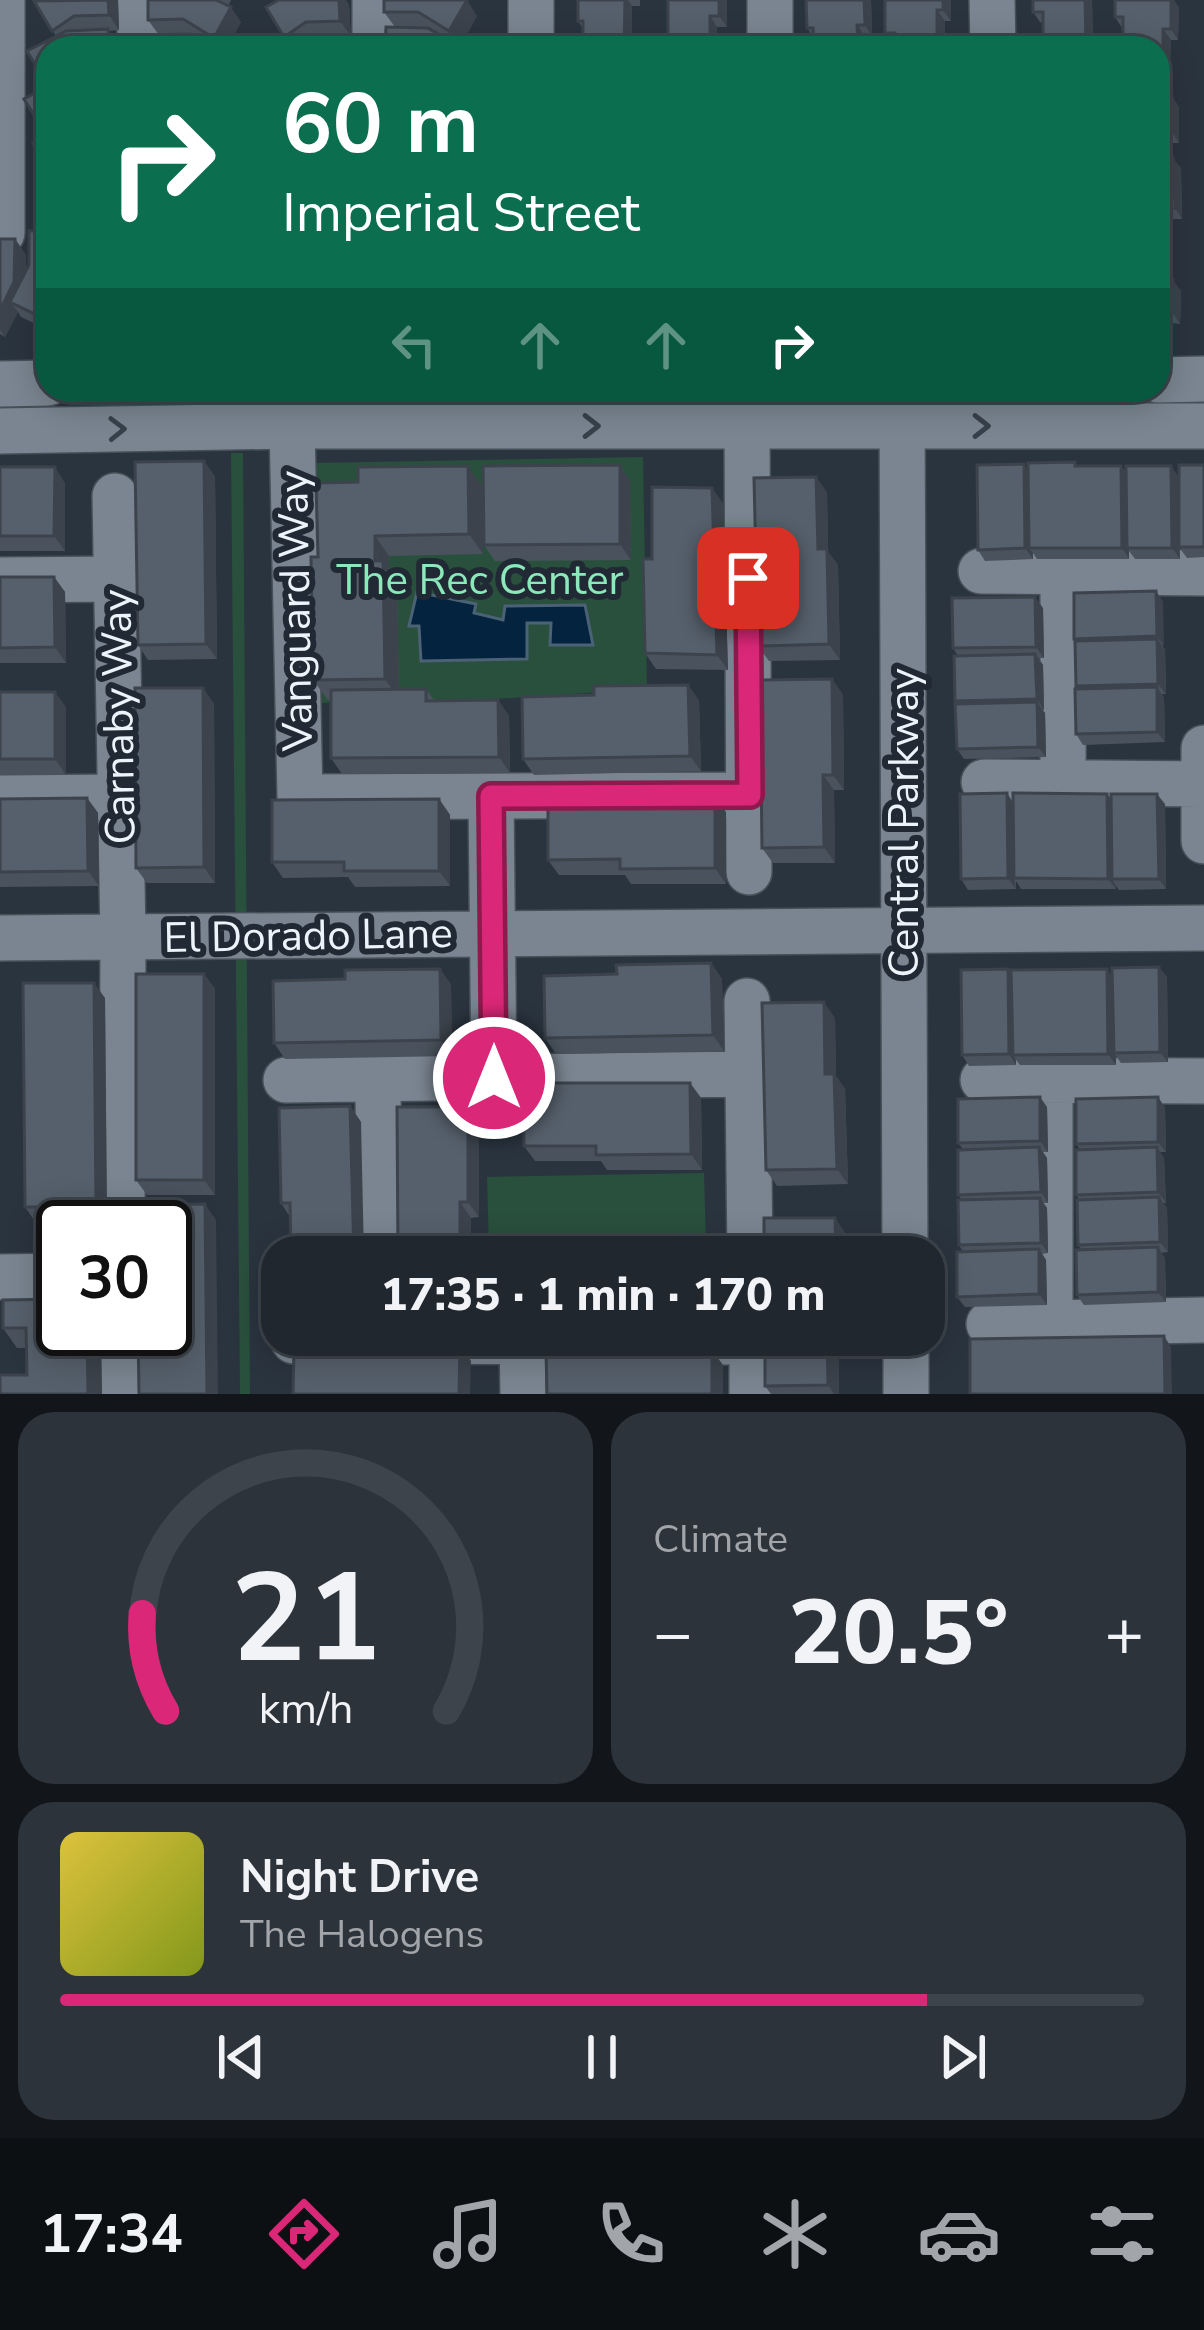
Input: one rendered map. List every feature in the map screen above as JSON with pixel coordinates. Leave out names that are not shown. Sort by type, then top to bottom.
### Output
[{"type":"street","points":[[2,0],[1,233],[36,233]]},
{"type":"street","points":[[140,0],[140,36]]},
{"type":"street","points":[[375,0],[375,36]]},
{"type":"street","points":[[531,0],[531,36]]},
{"type":"street","points":[[770,0],[770,36]]},
{"type":"street","points":[[992,0],[993,36]]},
{"type":"street","points":[[1170,380],[1204,380]]},
{"type":"street","points":[[0,383],[36,383]]},
{"type":"street","points":[[0,431],[292,426],[534,408],[748,426],[902,408],[1204,426]]},
{"type":"street","name":"Central Parkway","points":[[902,408],[905,1236]]},
{"type":"street","name":"Vanguard Way","points":[[292,426],[300,797],[491,796]]},
{"type":"street","points":[[748,426],[748,872]]},
{"type":"street","name":"Carnaby Way","points":[[115,496],[122,1200]]},
{"type":"street","points":[[982,572],[1204,572]]},
{"type":"street","points":[[1063,572],[1064,783]]},
{"type":"street","points":[[0,580],[117,579]]},
{"type":"street","points":[[1204,748],[1204,841]]},
{"type":"street","points":[[984,782],[1203,784]]},
{"type":"street","points":[[494,1078],[491,796],[750,795]]},
{"type":"street","points":[[0,798],[120,796]]},
{"type":"street","name":"El Dorado Lane","points":[[0,938],[1204,928]]},
{"type":"street","points":[[747,1001],[751,1236]]},
{"type":"street","points":[[286,1080],[748,1074]]},
{"type":"street","points":[[379,1079],[379,1236]]},
{"type":"street","points":[[1050,1079],[1050,1322]]},
{"type":"street","points":[[982,1081],[1204,1081]]},
{"type":"street","points":[[0,1277],[36,1276]]},
{"type":"street","points":[[989,1324],[1204,1320]]},
{"type":"street","points":[[122,1356],[123,1394]]},
{"type":"street","points":[[522,1356],[523,1394]]},
{"type":"street","points":[[752,1356],[752,1394]]},
{"type":"street","points":[[906,1356],[906,1394]]},
{"type":"green space","points":[[231,453],[243,453],[250,1394],[240,1394]]},
{"type":"green space","name":"The Rec Center","points":[[643,457],[647,689],[480,700],[316,703],[314,463]]},
{"type":"green space","points":[[704,1173],[706,1236],[489,1236],[487,1177]]},
{"type":"water","points":[[417,592],[476,604],[474,613],[503,620],[505,606],[585,605],[593,645],[550,645],[551,623],[527,623],[527,659],[421,661],[419,626],[409,626]]},
{"type":"building","points":[[108,0],[109,15],[74,16],[52,31],[34,1]]},
{"type":"building","points":[[148,0],[216,0],[231,7],[215,36],[183,19],[148,20]]},
{"type":"building","points":[[279,0],[339,0],[340,21],[306,22],[283,36],[266,7]]},
{"type":"building","points":[[384,0],[467,0],[449,31],[418,12],[384,12]]},
{"type":"building","points":[[578,0],[625,0],[624,36],[583,36],[583,21],[578,21]]},
{"type":"building","points":[[668,0],[719,0],[719,16],[710,16],[710,36],[668,36]]},
{"type":"building","points":[[806,0],[864,0],[865,25],[857,25],[857,36],[813,36],[813,28],[807,28]]},
{"type":"building","points":[[885,0],[943,0],[943,10],[937,10],[937,36],[885,33]]},
{"type":"building","points":[[1033,0],[1085,0],[1086,36],[1043,36],[1043,12],[1033,12]]},
{"type":"building","points":[[1115,0],[1171,0],[1171,29],[1163,29],[1163,36],[1123,36],[1123,17],[1115,17]]},
{"type":"building","points":[[386,27],[427,28],[443,36],[386,36]]},
{"type":"building","points":[[108,29],[108,36],[56,36],[66,31]]},
{"type":"building","points":[[36,92],[36,118],[24,99]]},
{"type":"building","points":[[1170,158],[1173,158],[1175,208],[1170,208]]},
{"type":"building","points":[[29,231],[36,231],[36,315],[10,302],[29,265]]},
{"type":"building","points":[[0,239],[15,239],[14,282],[0,310]]},
{"type":"building","points":[[1170,280],[1173,280],[1170,313]]},
{"type":"building","points":[[204,461],[206,644],[138,645],[135,462]]},
{"type":"building","points":[[1075,462],[1075,466],[1121,466],[1122,548],[1029,548],[1028,463]]},
{"type":"building","points":[[1024,464],[1025,548],[978,550],[977,465]]},
{"type":"building","points":[[620,465],[620,544],[484,545],[483,466]]},
{"type":"building","points":[[1179,465],[1204,465],[1204,547],[1179,547]]},
{"type":"building","points":[[468,466],[469,534],[375,536],[375,561],[383,561],[385,679],[313,680],[311,557],[318,557],[316,483],[358,482],[358,467]]},
{"type":"building","points":[[1126,466],[1171,466],[1172,548],[1127,548]]},
{"type":"building","points":[[0,467],[55,467],[54,536],[0,536]]},
{"type":"building","points":[[816,477],[818,549],[827,549],[829,644],[758,646],[754,478]]},
{"type":"building","points":[[652,487],[712,488],[717,655],[645,653],[643,559],[652,559]]},
{"type":"building","points":[[0,577],[54,577],[55,647],[0,648]]},
{"type":"building","points":[[1156,591],[1157,636],[1074,639],[1074,593]]},
{"type":"building","points":[[1035,597],[1036,647],[953,648],[952,598]]},
{"type":"building","points":[[1157,639],[1158,684],[1076,686],[1075,641]]},
{"type":"building","points":[[1035,654],[1037,699],[955,701],[954,656]]},
{"type":"building","points":[[832,679],[833,775],[823,775],[824,847],[762,848],[760,680]]},
{"type":"building","points":[[688,685],[690,756],[523,759],[522,697],[594,695],[594,686]]},
{"type":"building","points":[[1157,687],[1157,732],[1076,734],[1075,689]]},
{"type":"building","points":[[135,688],[203,688],[204,867],[136,868]]},
{"type":"building","points":[[426,689],[426,701],[498,700],[499,757],[331,758],[331,690]]},
{"type":"building","points":[[0,692],[55,692],[55,759],[0,759]]},
{"type":"building","points":[[1037,702],[1038,747],[957,749],[955,704]]},
{"type":"building","points":[[1007,793],[1008,878],[961,879],[960,794]]},
{"type":"building","points":[[1013,793],[1107,794],[1108,879],[1014,878]]},
{"type":"building","points":[[1111,794],[1157,794],[1159,879],[1112,879]]},
{"type":"building","points":[[548,797],[715,797],[715,868],[620,869],[620,859],[548,860]]},
{"type":"building","points":[[87,798],[88,871],[0,872],[0,799]]},
{"type":"building","points":[[439,799],[439,871],[344,871],[344,862],[272,862],[272,800]]},
{"type":"building","points":[[711,963],[713,1035],[545,1038],[544,976],[617,974],[616,965]]},
{"type":"building","points":[[1159,967],[1160,1052],[1114,1053],[1112,968]]},
{"type":"building","points":[[440,969],[441,1040],[274,1043],[273,981],[345,979],[345,970]]},
{"type":"building","points":[[1008,969],[1009,1054],[962,1055],[961,970]]},
{"type":"building","points":[[1107,969],[1108,1054],[1013,1055],[1011,970]]},
{"type":"building","points":[[136,974],[204,974],[204,1180],[136,1180]]},
{"type":"building","points":[[23,983],[94,983],[96,1200],[36,1200],[36,1207],[25,1207]]},
{"type":"building","points":[[824,1002],[825,1074],[834,1074],[837,1169],[766,1170],[762,1003]]},
{"type":"building","points":[[523,1083],[690,1083],[691,1154],[596,1155],[596,1146],[524,1146]]},
{"type":"building","points":[[1040,1097],[1040,1141],[958,1143],[958,1099]]},
{"type":"building","points":[[1158,1097],[1158,1142],[1076,1144],[1076,1099]]},
{"type":"building","points":[[350,1106],[353,1236],[291,1236],[290,1203],[281,1203],[279,1108]]},
{"type":"building","points":[[397,1107],[468,1107],[468,1202],[460,1202],[460,1236],[398,1236]]},
{"type":"building","points":[[1039,1147],[1041,1192],[958,1195],[958,1150]]},
{"type":"building","points":[[1157,1147],[1158,1192],[1076,1195],[1076,1150]]},
{"type":"building","points":[[1159,1197],[1160,1242],[1078,1245],[1077,1200]]},
{"type":"building","points":[[1040,1198],[1041,1243],[959,1245],[958,1200]]},
{"type":"building","points":[[192,1204],[205,1204],[207,1394],[139,1394],[138,1356],[192,1356]]},
{"type":"building","points":[[764,1218],[835,1218],[835,1236],[764,1236]]},
{"type":"building","points":[[693,1234],[693,1236],[599,1236]]},
{"type":"building","points":[[1158,1247],[1158,1292],[1077,1295],[1076,1250]]},
{"type":"building","points":[[1039,1249],[1039,1294],[957,1297],[957,1252]]},
{"type":"building","points":[[36,1299],[36,1356],[87,1356],[88,1394],[0,1394],[0,1375],[27,1375],[26,1328],[3,1328],[3,1300]]},
{"type":"building","points":[[1164,1336],[1165,1394],[970,1394],[970,1339]]},
{"type":"building","points":[[294,1356],[460,1356],[459,1394],[293,1394]]},
{"type":"building","points":[[546,1356],[712,1356],[712,1394],[547,1394]]},
{"type":"building","points":[[765,1356],[827,1356],[828,1385],[765,1386]]},
{"type":"route","points":[[494,1078],[491,796],[750,795],[748,578]]}]
